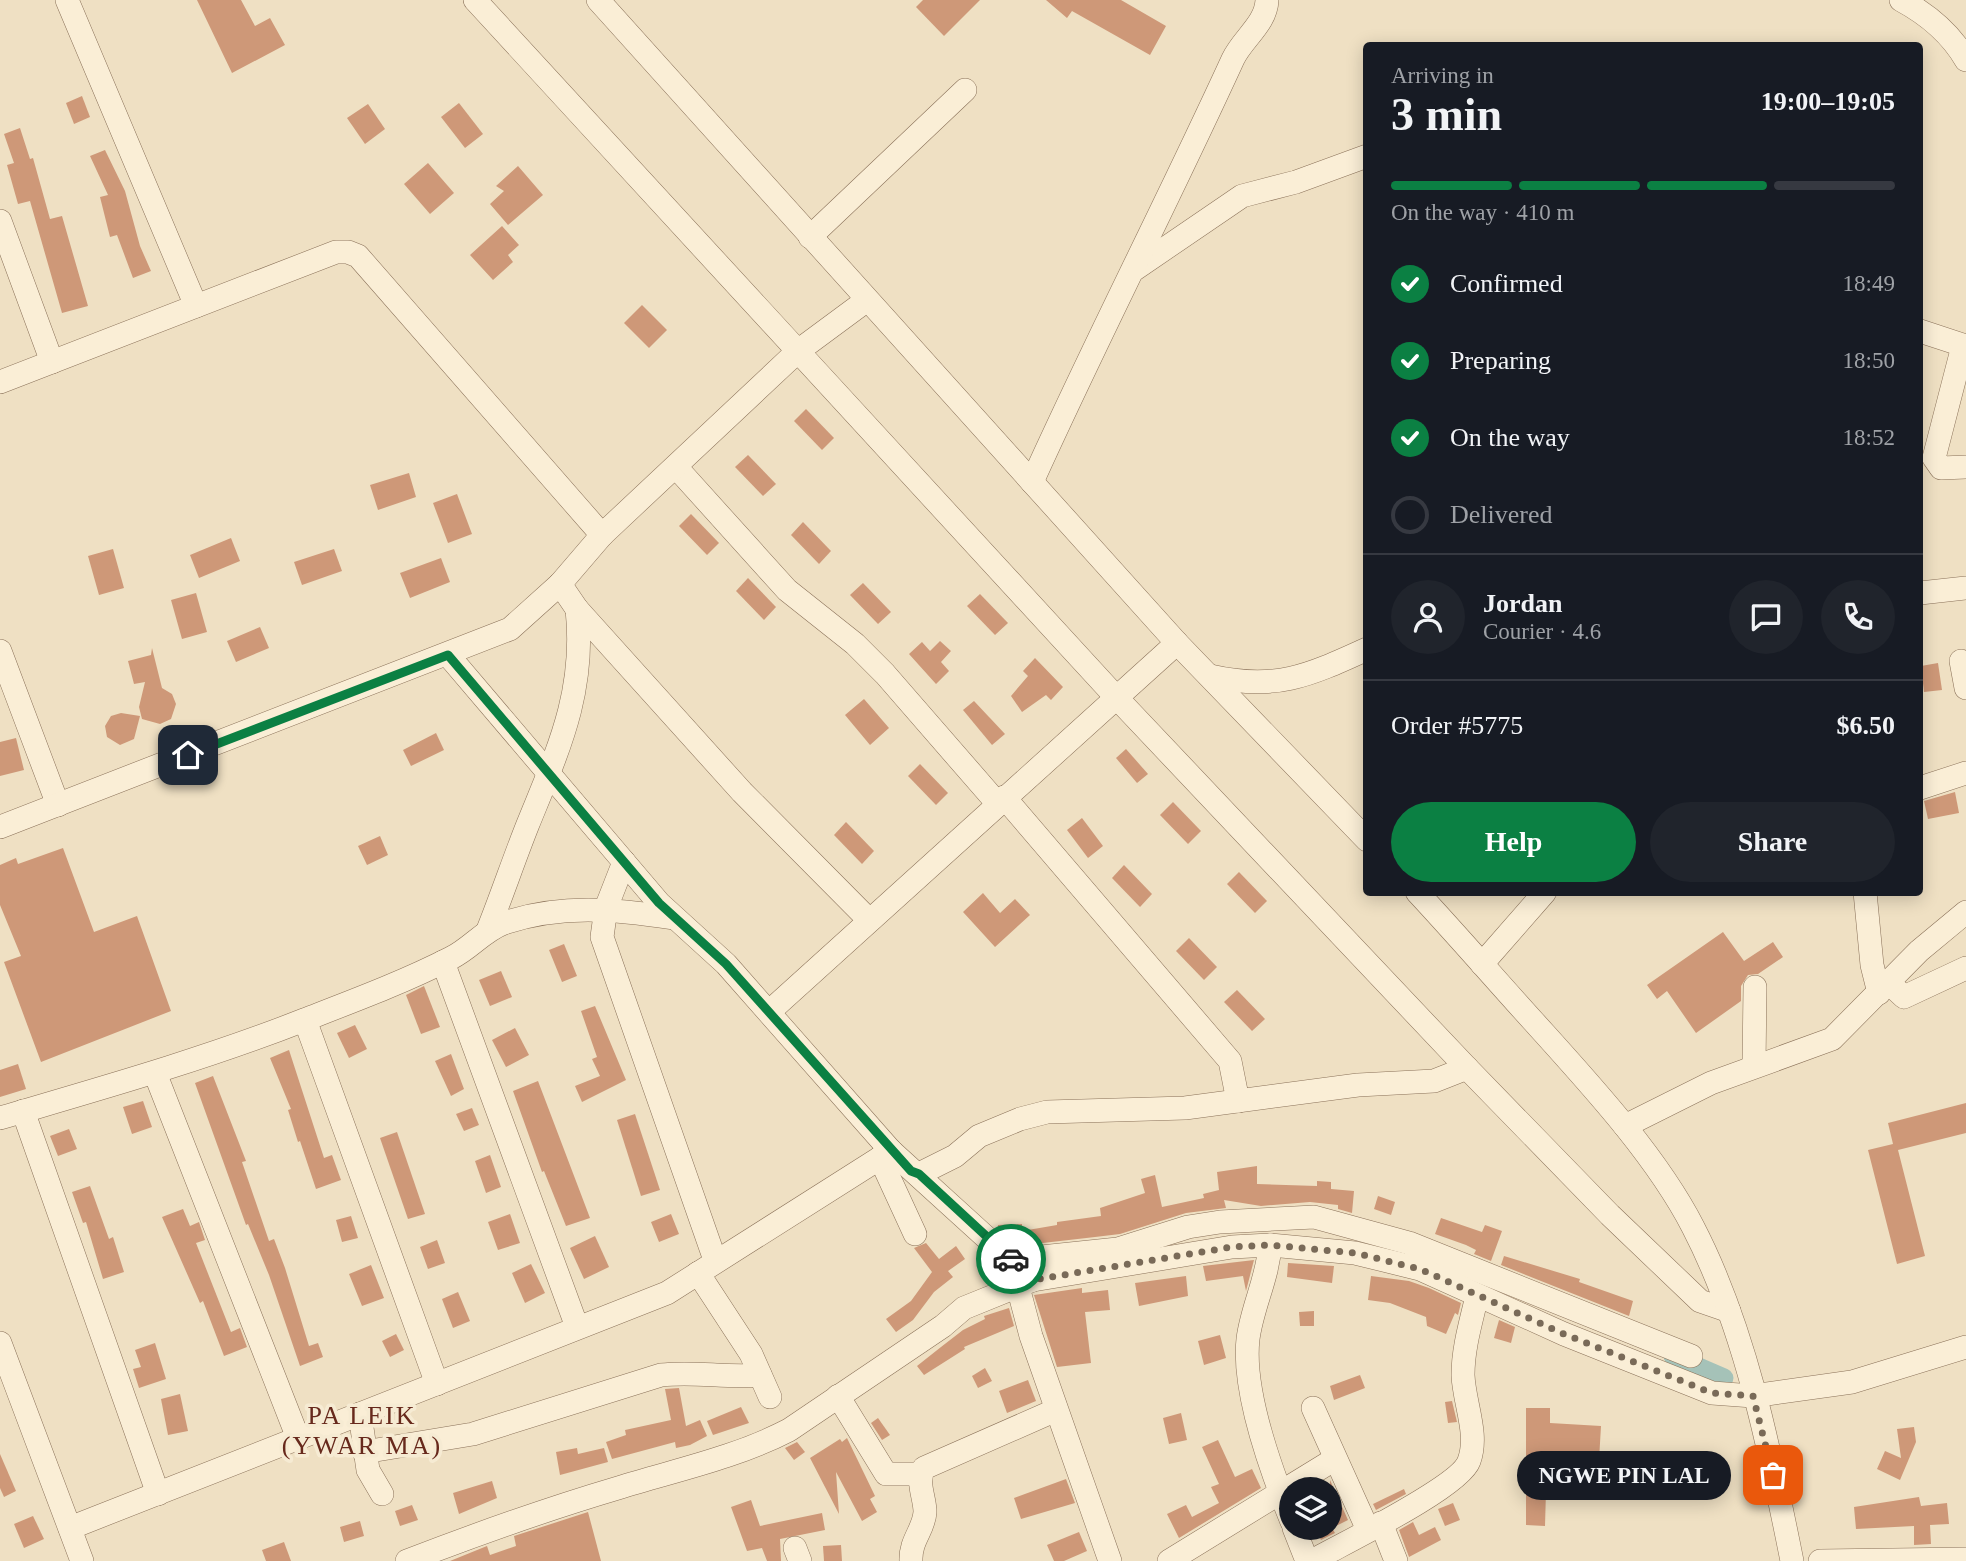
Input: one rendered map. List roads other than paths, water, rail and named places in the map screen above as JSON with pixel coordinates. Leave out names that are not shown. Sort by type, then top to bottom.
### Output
[{"type":"street","points":[[67,0],[196,306]]},
{"type":"street","points":[[475,0],[1115,696],[1467,1068],[1610,1215],[1700,1301],[1729,1311]]},
{"type":"street","points":[[598,0],[1177,643],[1363,836]]},
{"type":"street","points":[[1032,482],[1087,359],[1237,50],[1266,12],[1267,0]]},
{"type":"street","points":[[1901,0],[1922,11],[1957,45],[1966,60]]},
{"type":"street","points":[[810,237],[965,90]]},
{"type":"street","points":[[1132,270],[1242,196],[1296,182],[1363,157]]},
{"type":"street","points":[[0,221],[52,362]]},
{"type":"street","points":[[0,382],[336,252],[348,252],[358,256],[602,535]]},
{"type":"street","points":[[0,827],[510,629],[560,584],[602,535],[798,351],[867,300]]},
{"type":"street","points":[[1923,332],[1965,346],[1934,458],[1941,468],[1966,467]]},
{"type":"street","points":[[677,467],[787,590],[855,644],[1001,800],[1230,1061],[1238,1101]]},
{"type":"street","points":[[560,584],[578,609],[742,792],[869,920]]},
{"type":"street","points":[[1923,593],[1966,588]]},
{"type":"street","points":[[488,930],[549,777],[573,706],[578,682],[578,609]]},
{"type":"street","points":[[770,1011],[1115,696],[1177,643]]},
{"type":"street","points":[[0,651],[58,805]]},
{"type":"street","points":[[1210,676],[1245,684],[1291,679],[1324,670],[1363,651]]},
{"type":"street","points":[[448,655],[549,777],[673,918],[726,964],[770,1011],[886,1155],[919,1174],[1020,1273],[1031,1336],[1110,1561]]},
{"type":"street","points":[[1961,661],[1966,688]]},
{"type":"street","points":[[1923,787],[1966,774]]},
{"type":"street","points":[[624,862],[606,908],[602,937],[707,1266],[770,1397]]},
{"type":"street","points":[[1421,896],[1625,1126],[1693,1226],[1729,1311],[1753,1396],[1792,1561]]},
{"type":"street","points":[[1482,964],[1542,896]]},
{"type":"street","points":[[1865,896],[1872,965],[1891,991]]},
{"type":"street","points":[[0,1118],[155,1073],[305,1020],[443,962],[488,930],[532,916],[606,908],[673,918]]},
{"type":"street","points":[[1625,1126],[1711,1083],[1832,1039],[1891,991],[1948,924],[1966,912]]},
{"type":"street","points":[[443,962],[577,1327]]},
{"type":"street","points":[[1891,991],[1966,968]]},
{"type":"street","points":[[1754,1066],[1755,988]]},
{"type":"street","points":[[305,1020],[437,1384]]},
{"type":"street","points":[[919,1174],[955,1156],[979,1136],[1020,1119],[1047,1112],[1174,1109],[1358,1085],[1434,1081],[1467,1068]]},
{"type":"street","points":[[155,1073],[298,1438]]},
{"type":"street","points":[[23,1111],[158,1494]]},
{"type":"street","points":[[70,1528],[667,1293],[886,1155]]},
{"type":"street","points":[[886,1155],[915,1234]]},
{"type":"street","points":[[1020,1273],[1215,1238],[1314,1217],[1354,1225],[1409,1242],[1691,1356]]},
{"type":"street","points":[[407,1561],[531,1515],[724,1458],[768,1441],[1020,1273],[1118,1249],[1215,1238],[1355,1253],[1420,1269],[1477,1296],[1712,1393],[1753,1396],[1852,1382],[1966,1347]]},
{"type":"street","points":[[1270,1245],[1264,1285],[1248,1341],[1256,1412],[1279,1491]]},
{"type":"street","points":[[1300,1540],[1310,1561],[1461,1475],[1469,1463],[1472,1434],[1463,1378],[1464,1355],[1477,1296]]},
{"type":"street","points":[[1,1351],[82,1561]]},
{"type":"street","points":[[364,1452],[473,1434],[661,1375],[687,1372],[738,1377],[760,1375]]},
{"type":"street","points":[[838,1396],[886,1474],[921,1474],[934,1461],[1056,1410]]},
{"type":"street","points":[[1313,1408],[1335,1459],[1396,1561]]},
{"type":"street","points":[[360,1414],[370,1477],[382,1494]]},
{"type":"street","points":[[1307,1477],[1335,1459]]},
{"type":"street","points":[[911,1561],[913,1539],[925,1511],[921,1474]]},
{"type":"street","points":[[1169,1561],[1279,1495]]},
{"type":"street","points":[[1820,1561],[1966,1559]]},
{"type":"waterway","points":[[1673,1356],[1724,1378]]},
{"type":"place","name":"NGWE PIN LAL","points":[[1773,1475]]},
{"type":"district","name":"PA LEIK (YWAR MA)","points":[[362,1430]]}]
